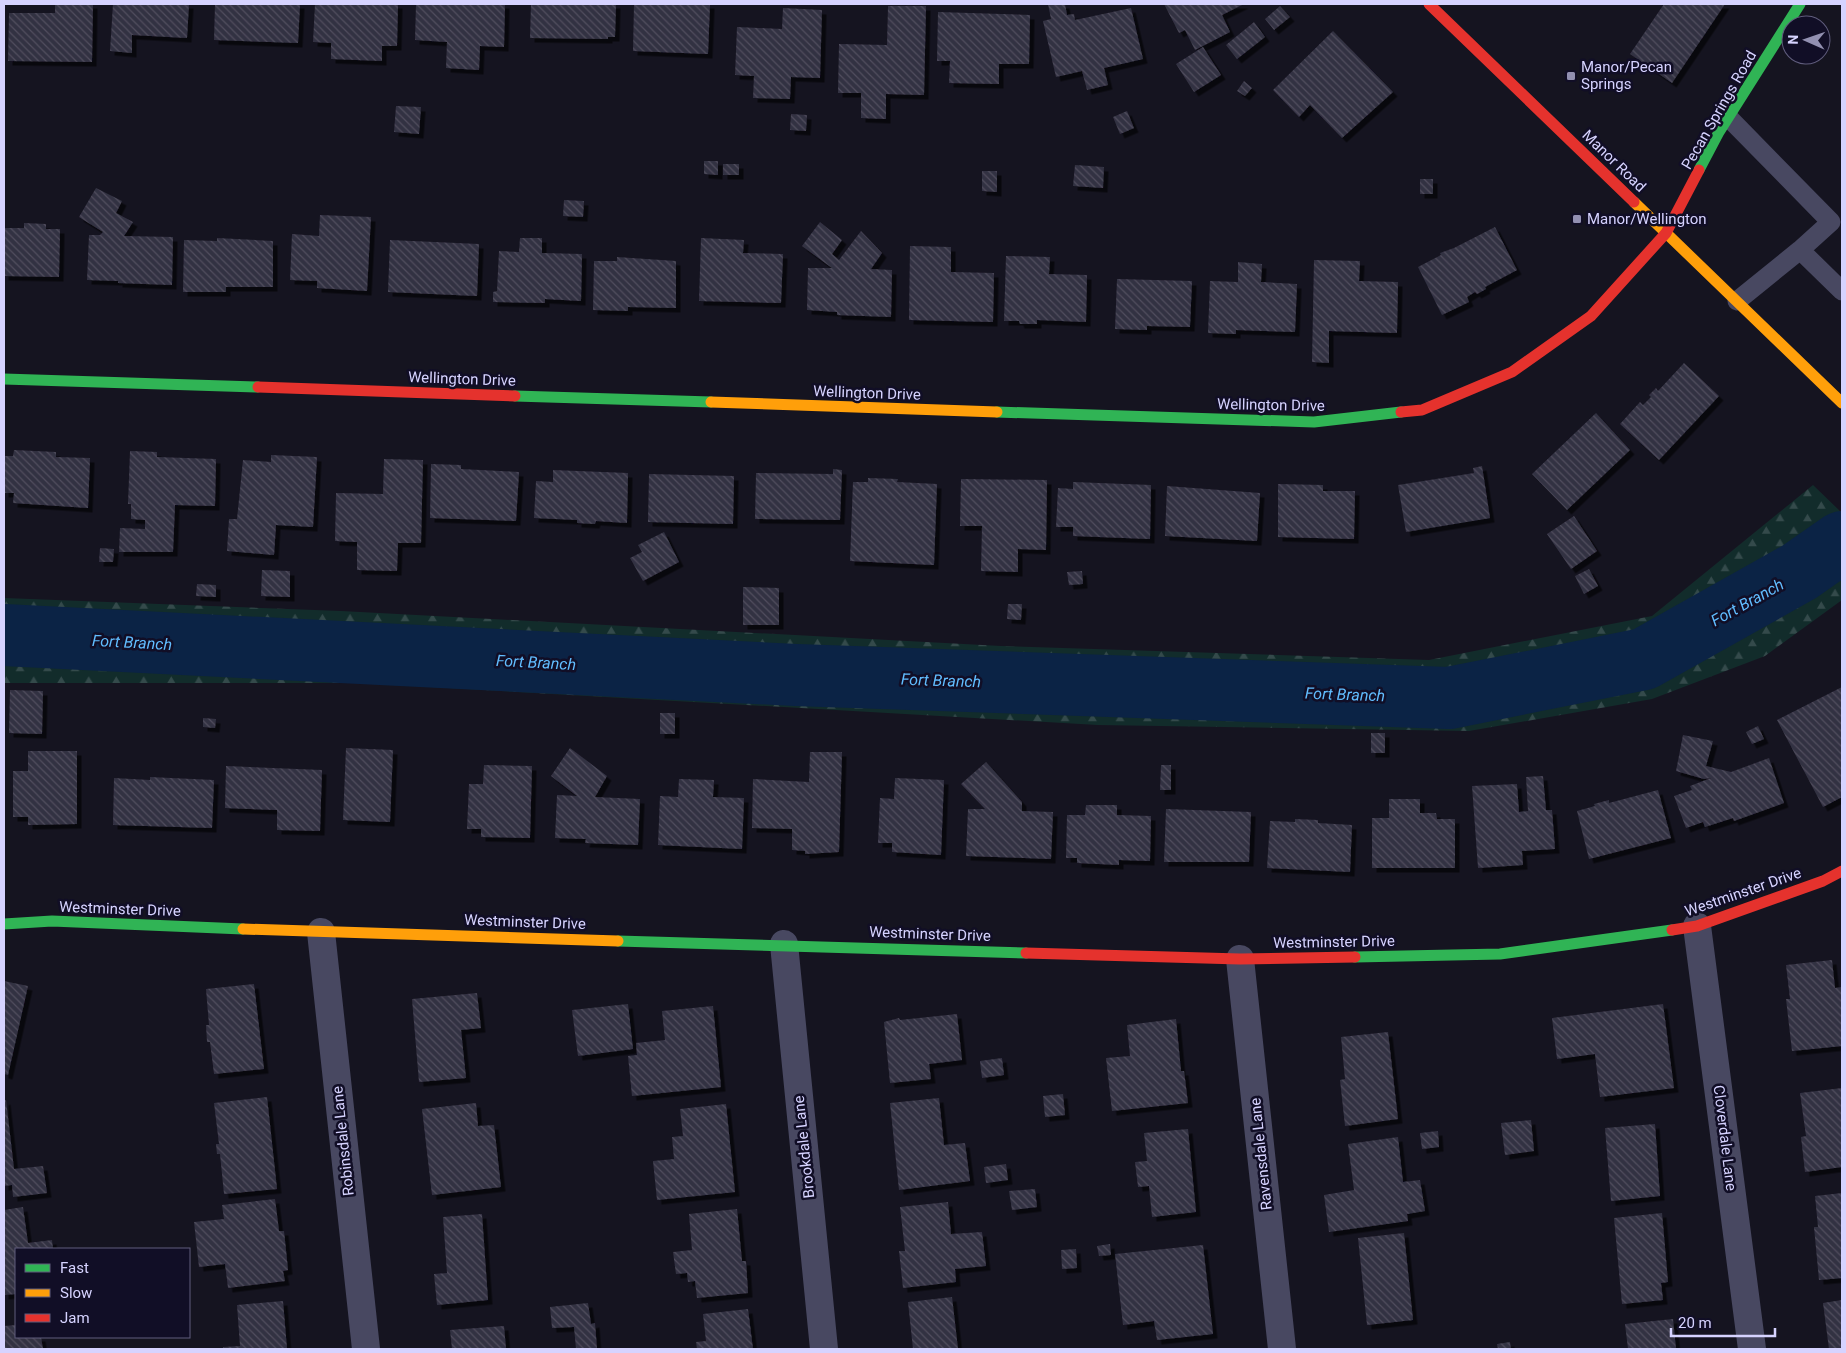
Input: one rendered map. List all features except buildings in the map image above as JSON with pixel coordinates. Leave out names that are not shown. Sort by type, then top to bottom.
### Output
[{"type":"street","name":"Manor Road","points":[[1429,4],[1842,402]]},
{"type":"street","name":"Pecan Springs Road","points":[[1666,233],[1728,118],[1800,4]]},
{"type":"street","name":"Wellington Drive","points":[[4,379],[1314,422],[1422,410],[1512,372],[1591,316],[1666,233]]},
{"type":"street","name":"Westminster Drive","points":[[4,924],[52,921],[321,932],[784,944],[1240,959],[1500,954],[1697,926],[1823,881],[1842,871]]},
{"type":"street","name":"Cloverdale Lane","points":[[1697,926],[1752,1349]]},
{"type":"street","name":"Robinsdale Lane","points":[[321,932],[366,1349]]},
{"type":"street","name":"Brookdale Lane","points":[[784,944],[824,1349]]},
{"type":"street","name":"Ravensdale Lane","points":[[1240,959],[1282,1349]]},
{"type":"lane","points":[[1728,118],[1831,222],[1800,250],[1736,300]]},
{"type":"lane","points":[[1800,250],[1842,291]]},
{"type":"green space","points":[[1813,485],[1842,513],[1842,600],[1765,656],[1652,699],[1469,731],[1098,725],[361,683],[4,683],[4,598],[341,611],[1001,646],[1429,660],[1652,616]]},
{"type":"waterway","name":"Fort Branch","points":[[4,635],[796,675],[1449,698],[1644,659],[1799,572],[1842,542]]},
{"type":"traffic: fast","points":[[1699,170],[1719,132],[1800,4]]},
{"type":"traffic: fast","points":[[4,379],[258,387]]},
{"type":"traffic: fast","points":[[515,396],[711,402]]},
{"type":"traffic: fast","points":[[997,412],[1314,422],[1401,412]]},
{"type":"traffic: fast","points":[[4,924],[52,921],[243,929]]},
{"type":"traffic: fast","points":[[1355,957],[1500,954],[1672,930]]},
{"type":"traffic: fast","points":[[618,941],[1026,953]]},
{"type":"traffic: slow","points":[[1634,202],[1842,403]]},
{"type":"traffic: slow","points":[[711,402],[997,412]]},
{"type":"traffic: slow","points":[[243,929],[618,941]]},
{"type":"traffic: jam","points":[[1429,4],[1634,202]]},
{"type":"traffic: jam","points":[[1401,412],[1422,410],[1512,372],[1591,316],[1666,233],[1699,170]]},
{"type":"traffic: jam","points":[[258,387],[515,396]]},
{"type":"traffic: jam","points":[[1672,930],[1697,926],[1823,881],[1842,871]]},
{"type":"traffic: jam","points":[[1026,953],[1240,959],[1355,957]]},
{"type":"place","name":"Manor/Pecan Springs","points":[[1571,76]]},
{"type":"place","name":"Manor/Wellington","points":[[1577,219]]}]
